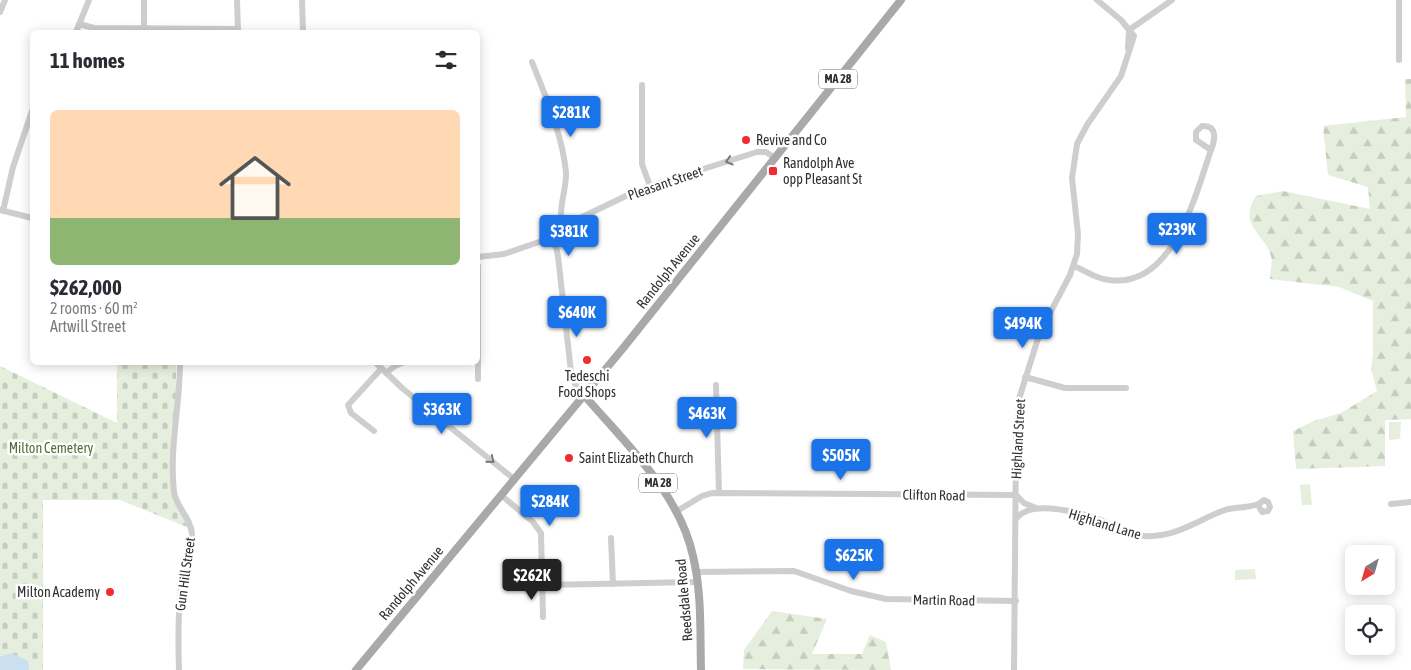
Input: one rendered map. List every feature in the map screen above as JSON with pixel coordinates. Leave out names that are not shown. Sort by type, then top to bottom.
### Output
[{"type":"main road","name":"Randolph Avenue","points":[[356,670],[584,395],[901,0]]},
{"type":"main road","name":"Reedsdale Road","points":[[584,395],[659,484],[677,511],[691,547],[696,572],[700,670]]},
{"type":"street","points":[[0,12],[5,0]]},
{"type":"street","points":[[77,30],[89,0]]},
{"type":"street","points":[[144,0],[144,28]]},
{"type":"street","points":[[238,0],[238,30]]},
{"type":"street","points":[[302,0],[303,30]]},
{"type":"street","points":[[1097,0],[1130,29],[1172,0]]},
{"type":"street","points":[[1399,0],[1399,60]]},
{"type":"street","points":[[79,24],[94,28],[194,30]]},
{"type":"street","name":"Highland Street","points":[[1014,670],[1017,417],[1024,377],[1044,321],[1074,266],[1079,242],[1072,178],[1075,153],[1085,129],[1120,76],[1128,54],[1127,34],[1130,29]]},
{"type":"street","points":[[532,62],[562,147],[566,173],[561,218],[563,226]]},
{"type":"street","points":[[642,85],[642,164],[650,186]]},
{"type":"street","points":[[30,117],[15,160],[2,210],[30,217]]},
{"type":"street","points":[[1074,266],[1097,278],[1113,281],[1134,278],[1154,267],[1183,227],[1211,150],[1215,139],[1214,131],[1208,126],[1200,127],[1196,132],[1197,142],[1211,150]]},
{"type":"street","name":"Pleasant Street","points":[[550,242],[556,232],[563,226],[650,186],[757,152],[766,152],[775,158]]},
{"type":"street","points":[[480,257],[504,254],[540,242],[550,242]]},
{"type":"street","name":"Reedsdale Road","points":[[550,242],[556,247],[558,256],[571,372],[575,384],[584,395]]},
{"type":"street","name":"Gun Hill Street","points":[[179,670],[181,586],[192,533],[174,493],[174,435],[180,392],[180,365]]},
{"type":"street","points":[[378,365],[514,479]]},
{"type":"street","points":[[374,431],[352,413],[348,405],[383,371],[397,365]]},
{"type":"street","points":[[478,365],[478,379]]},
{"type":"street","points":[[1024,377],[1066,388],[1126,388]]},
{"type":"street","points":[[716,386],[719,493]]},
{"type":"street","name":"Clifton Road","points":[[677,511],[705,494],[719,493],[1016,495]]},
{"type":"street","points":[[500,495],[533,522],[541,532],[544,617]]},
{"type":"street","name":"Highland Lane","points":[[1016,495],[1024,503],[1036,508],[1056,509],[1093,518],[1135,535],[1148,537],[1182,530],[1235,507],[1258,505]]},
{"type":"street","points":[[1391,504],[1411,502]]},
{"type":"street","points":[[1016,519],[1023,512],[1036,508]]},
{"type":"street","points":[[611,538],[612,584]]},
{"type":"street","name":"Martin Road","points":[[696,572],[794,571],[851,591],[886,599],[1016,601]]},
{"type":"street","points":[[543,585],[697,582]]},
{"type":"green space","points":[[1405,79],[1411,79],[1411,419],[1385,420],[1385,466],[1296,469],[1293,431],[1314,421],[1341,413],[1377,391],[1371,369],[1373,353],[1373,301],[1339,287],[1270,279],[1271,256],[1251,222],[1249,215],[1251,206],[1256,196],[1283,191],[1370,209],[1368,187],[1328,175],[1323,126],[1406,117]]},
{"type":"green space","name":"Milton Cemetery","points":[[117,365],[176,365],[176,402],[171,434],[171,480],[187,527],[120,500],[43,500],[43,670],[0,670],[0,366],[117,423]]},
{"type":"green space","points":[[1389,422],[1401,422],[1400,439],[1389,440]]},
{"type":"green space","points":[[1310,484],[1312,505],[1302,505],[1300,485]]},
{"type":"green space","points":[[1255,569],[1256,579],[1235,580],[1235,570]]},
{"type":"green space","points":[[772,611],[827,619],[812,654],[862,654],[870,635],[886,642],[891,670],[743,669],[744,650]]},
{"type":"water","points":[[11,653],[28,661],[29,670],[0,670],[0,657]]},
{"type":"place","name":"Revive and Co","points":[[746,140]]},
{"type":"place","name":"Randolph Ave opp Pleasant St","points":[[773,171]]},
{"type":"place","name":"Tedeschi Food Shops","points":[[587,360]]},
{"type":"place","name":"Saint Elizabeth Church","points":[[569,458]]},
{"type":"place","name":"Milton Academy","points":[[110,592]]}]
